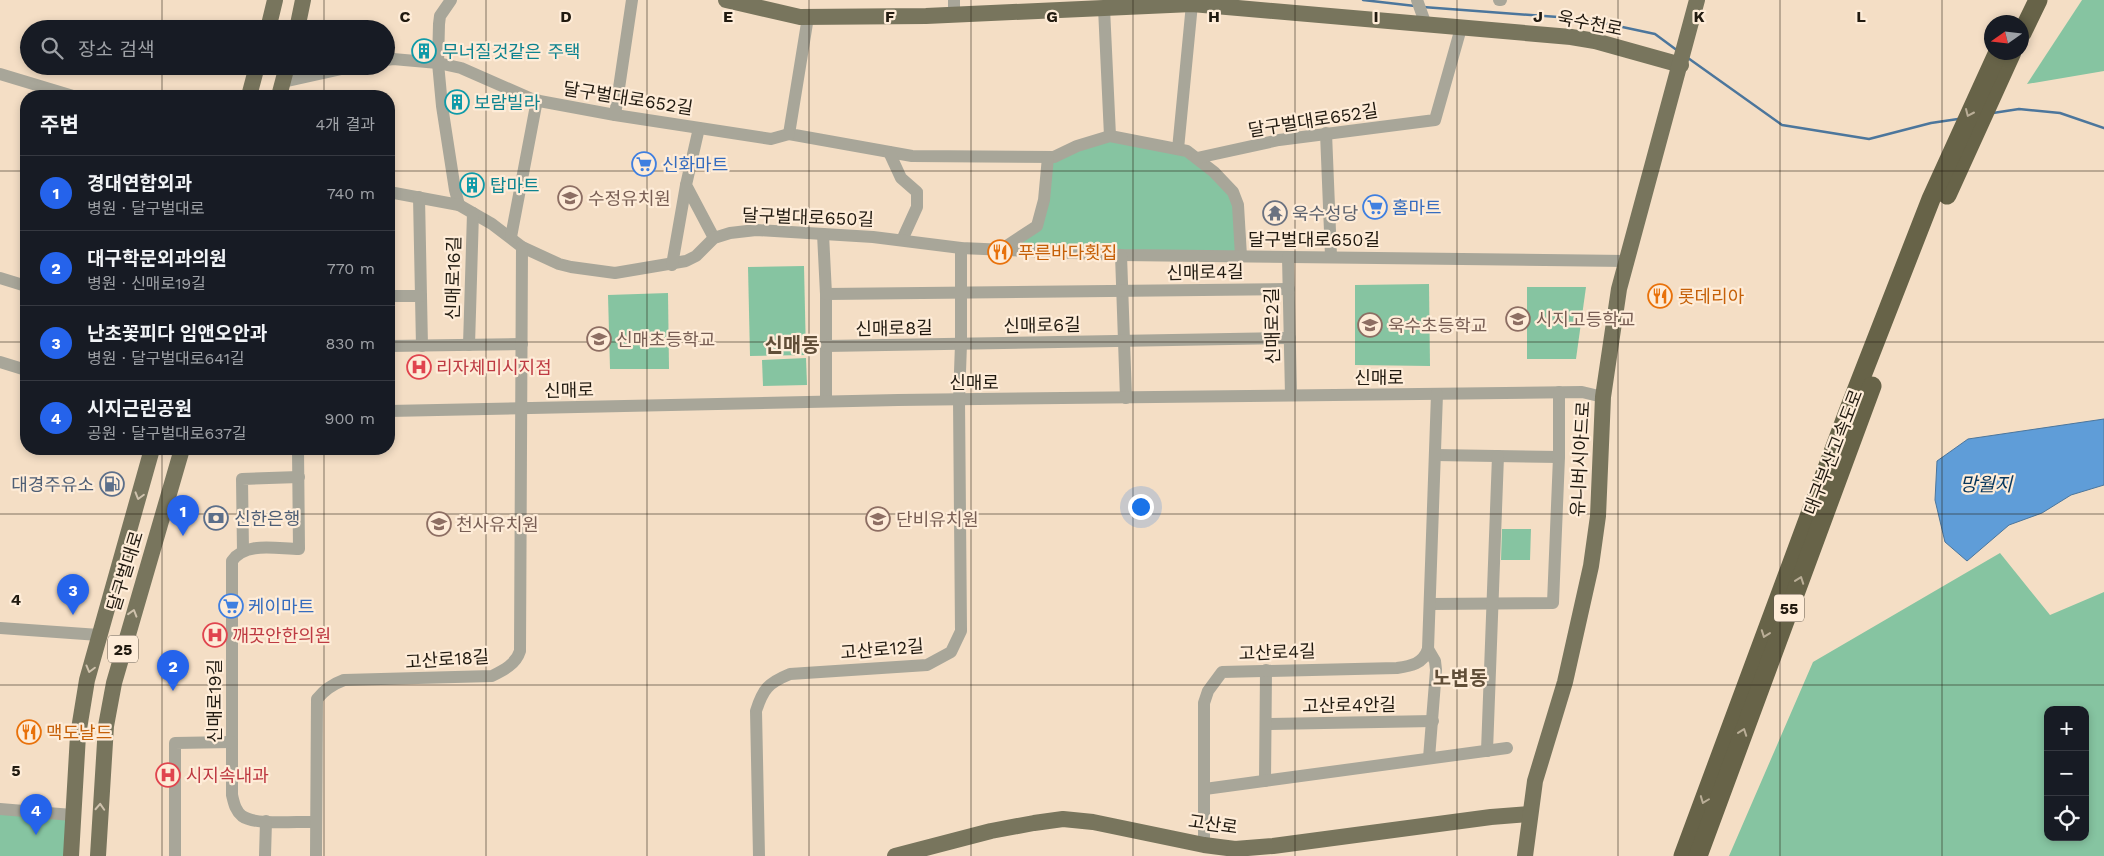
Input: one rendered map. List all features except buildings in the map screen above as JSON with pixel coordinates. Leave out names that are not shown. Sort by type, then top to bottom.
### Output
[{"type":"highway","points":[[2016,15],[2023,0]]},
{"type":"highway","points":[[2029,19],[2038,0]]},
{"type":"highway","name":"대구부산고속도로","points":[[1683,856],[1700,829],[1856,408],[1935,223],[1965,138],[1989,84],[1996,60]]},
{"type":"highway","name":"대구부산고속도로","points":[[1989,84],[2006,60]]},
{"type":"highway","name":"대구부산고속도로","points":[[1698,856],[1700,829]]},
{"type":"main road","points":[[270,20],[275,0]]},
{"type":"main road","points":[[299,20],[303,0]]},
{"type":"main road","name":"욱수천로","points":[[726,0],[800,17],[954,7],[1104,8],[1192,2],[1571,37],[1681,64]]},
{"type":"main road","name":"유니버시아드로","points":[[1525,856],[1530,814],[1539,766],[1565,682],[1591,566],[1598,516],[1603,397],[1619,289],[1681,64],[1696,0]]},
{"type":"main road","points":[[251,90],[255,75]]},
{"type":"main road","points":[[281,89],[285,75]]},
{"type":"main road","name":"달구벌대로","points":[[71,856],[78,735],[87,680],[150,455]]},
{"type":"main road","name":"달구벌대로","points":[[98,856],[106,726],[114,683],[180,455]]},
{"type":"main road","name":"고산로","points":[[895,856],[991,831],[1063,819],[1093,822],[1204,845],[1251,849],[1491,817],[1530,814]]},
{"type":"street","points":[[451,0],[440,16],[438,63],[442,106],[455,190],[460,205]]},
{"type":"street","points":[[614,116],[632,0]]},
{"type":"street","points":[[1417,0],[1426,25]]},
{"type":"street","points":[[1178,149],[1192,2]]},
{"type":"street","points":[[1104,8],[1110,136]]},
{"type":"street","points":[[789,134],[808,17]]},
{"type":"street","name":"달구벌대로652길","points":[[1197,158],[1279,140],[1435,120],[1461,28]]},
{"type":"street","name":"달구벌대로652길","points":[[395,58],[438,63],[461,68],[537,100],[614,116],[772,139],[789,134],[912,156],[1054,157],[1077,146],[1110,136],[1187,151],[1214,172],[1233,192],[1238,205],[1241,256]]},
{"type":"street","points":[[0,74],[53,90]]},
{"type":"street","points":[[281,89],[326,75]]},
{"type":"street","points":[[511,237],[537,100]]},
{"type":"street","points":[[672,265],[686,185],[699,128]]},
{"type":"street","points":[[1326,134],[1331,256]]},
{"type":"street","points":[[889,152],[901,178],[917,192],[917,207],[902,240]]},
{"type":"street","points":[[1002,249],[1037,226],[1044,200],[1048,157]]},
{"type":"street","points":[[686,185],[714,238]]},
{"type":"street","name":"달구벌대로650길","points":[[395,193],[460,205],[511,237],[522,247],[558,264],[615,273],[686,262],[696,256],[714,238],[741,230],[902,240],[961,248],[1120,255],[1331,256],[1626,261]]},
{"type":"street","name":"신매로16길","points":[[419,197],[422,346]]},
{"type":"street","name":"신매로16길","points":[[469,344],[473,213]]},
{"type":"street","points":[[823,234],[826,294],[826,401]]},
{"type":"street","points":[[520,409],[522,247]]},
{"type":"street","points":[[959,400],[961,248]]},
{"type":"street","points":[[1120,255],[1126,398]]},
{"type":"street","name":"신매로2길","points":[[1288,257],[1291,395]]},
{"type":"street","points":[[0,278],[20,284]]},
{"type":"street","name":"신매로4길","points":[[1122,291],[1288,289]]},
{"type":"street","name":"신매로6길","points":[[960,292],[1122,291]]},
{"type":"street","name":"신매로8길","points":[[826,294],[960,292]]},
{"type":"street","name":"신매로16길","points":[[395,296],[421,296]]},
{"type":"street","points":[[1124,340],[1290,338]]},
{"type":"street","name":"신매로6길","points":[[961,344],[1124,340]]},
{"type":"street","name":"신매로16길","points":[[395,346],[522,344]]},
{"type":"street","name":"신매로8길","points":[[826,346],[961,344]]},
{"type":"street","points":[[0,362],[20,368]]},
{"type":"street","points":[[1431,604],[1553,603],[1559,457],[1559,392]]},
{"type":"street","name":"신매로","points":[[395,411],[826,401],[1291,395],[1582,392],[1603,397]]},
{"type":"street","points":[[1430,758],[1436,670],[1435,662],[1428,649],[1437,394]]},
{"type":"street","name":"고산로12길","points":[[759,856],[756,710],[762,694],[772,681],[790,674],[926,666],[951,652],[954,647],[960,631],[959,400]]},
{"type":"street","name":"고산로18길","points":[[316,856],[318,700],[323,692],[333,684],[344,680],[492,676],[504,670],[518,658],[520,651],[520,409]]},
{"type":"street","points":[[298,455],[299,477],[299,549],[260,548],[243,551],[242,479],[299,477]]},
{"type":"street","points":[[1435,455],[1559,457]]},
{"type":"street","points":[[1487,750],[1494,604],[1498,456]]},
{"type":"street","name":"신매로19길","points":[[243,551],[236,555],[232,561],[232,795],[235,808],[242,816],[254,821],[316,822]]},
{"type":"street","points":[[0,628],[99,636]]},
{"type":"street","name":"고산로4길","points":[[1204,845],[1204,703],[1208,691],[1222,672],[1408,667],[1422,661],[1428,649]]},
{"type":"street","points":[[1265,781],[1266,670]]},
{"type":"street","name":"고산로4안길","points":[[1266,724],[1433,721]]},
{"type":"street","points":[[175,856],[175,743],[232,742]]},
{"type":"street","points":[[1204,790],[1507,748]]},
{"type":"street","points":[[0,809],[72,815]]},
{"type":"street","points":[[266,821],[266,856]]},
{"type":"green space","points":[[2082,0],[2104,0],[2104,71],[2027,84]]},
{"type":"green space","points":[[1110,136],[1187,151],[1233,192],[1241,256],[1009,250],[1037,226],[1047,161]]},
{"type":"green space","points":[[804,266],[806,355],[750,356],[748,267]]},
{"type":"green space","points":[[1429,284],[1430,366],[1355,365],[1355,285]]},
{"type":"green space","points":[[1527,287],[1586,287],[1576,359],[1527,359]]},
{"type":"green space","points":[[668,293],[669,369],[610,369],[608,295]]},
{"type":"green space","points":[[806,358],[807,385],[763,386],[762,360]]},
{"type":"green space","points":[[1502,529],[1531,529],[1530,560],[1501,560]]},
{"type":"green space","points":[[2000,553],[2050,615],[2104,592],[2104,856],[1729,856],[1813,662]]},
{"type":"green space","points":[[0,809],[72,815],[71,856],[0,856]]},
{"type":"water","name":"망월지","points":[[2104,419],[2104,485],[2071,495],[2042,513],[2009,525],[1967,561],[1945,542],[1935,500],[1937,461],[1968,439]]},
{"type":"waterway","points":[[1363,0],[1415,6]]},
{"type":"waterway","points":[[1423,7],[1585,19],[1655,34],[1678,51]]},
{"type":"waterway","points":[[1688,58],[1782,125],[1869,139],[1931,123],[1958,119]]},
{"type":"waterway","points":[[1993,113],[2019,109],[2060,113],[2104,128]]},
{"type":"place","name":"무너질것같은 주택","points":[[424,51]]},
{"type":"place","name":"보람빌라","points":[[457,102]]},
{"type":"place","name":"신화마트","points":[[644,164]]},
{"type":"place","name":"탑마트","points":[[472,185]]},
{"type":"place","name":"수정유치원","points":[[570,198]]},
{"type":"place","name":"홈마트","points":[[1375,207]]},
{"type":"place","name":"욱수성당","points":[[1275,213]]},
{"type":"place","name":"푸른바다횟집","points":[[1000,252]]},
{"type":"place","name":"롯데리아","points":[[1660,296]]},
{"type":"place","name":"시지고등학교","points":[[1518,319]]},
{"type":"place","name":"욱수초등학교","points":[[1370,325]]},
{"type":"place","name":"신매초등학교","points":[[599,339]]},
{"type":"place","name":"리자체미시지점","points":[[419,367]]},
{"type":"place","name":"대경주유소","points":[[112,484]]},
{"type":"place","name":"신한은행","points":[[216,518]]},
{"type":"place","name":"단비유치원","points":[[878,519]]},
{"type":"place","name":"천사유치원","points":[[439,524]]},
{"type":"place","name":"경대연합외과","points":[[183,536]]},
{"type":"place","name":"케이마트","points":[[231,606]]},
{"type":"place","name":"난초꽃피다 임앤오안과","points":[[73,615]]},
{"type":"place","name":"깨끗안한의원","points":[[215,635]]},
{"type":"place","name":"대구학문외과의원","points":[[173,691]]},
{"type":"place","name":"맥도날드","points":[[29,732]]},
{"type":"place","name":"시지속내과","points":[[168,775]]},
{"type":"place","name":"시지근린공원","points":[[36,835]]},
{"type":"district","name":"신매동","points":[[792,345]]},
{"type":"district","name":"노변동","points":[[1460,678]]}]
